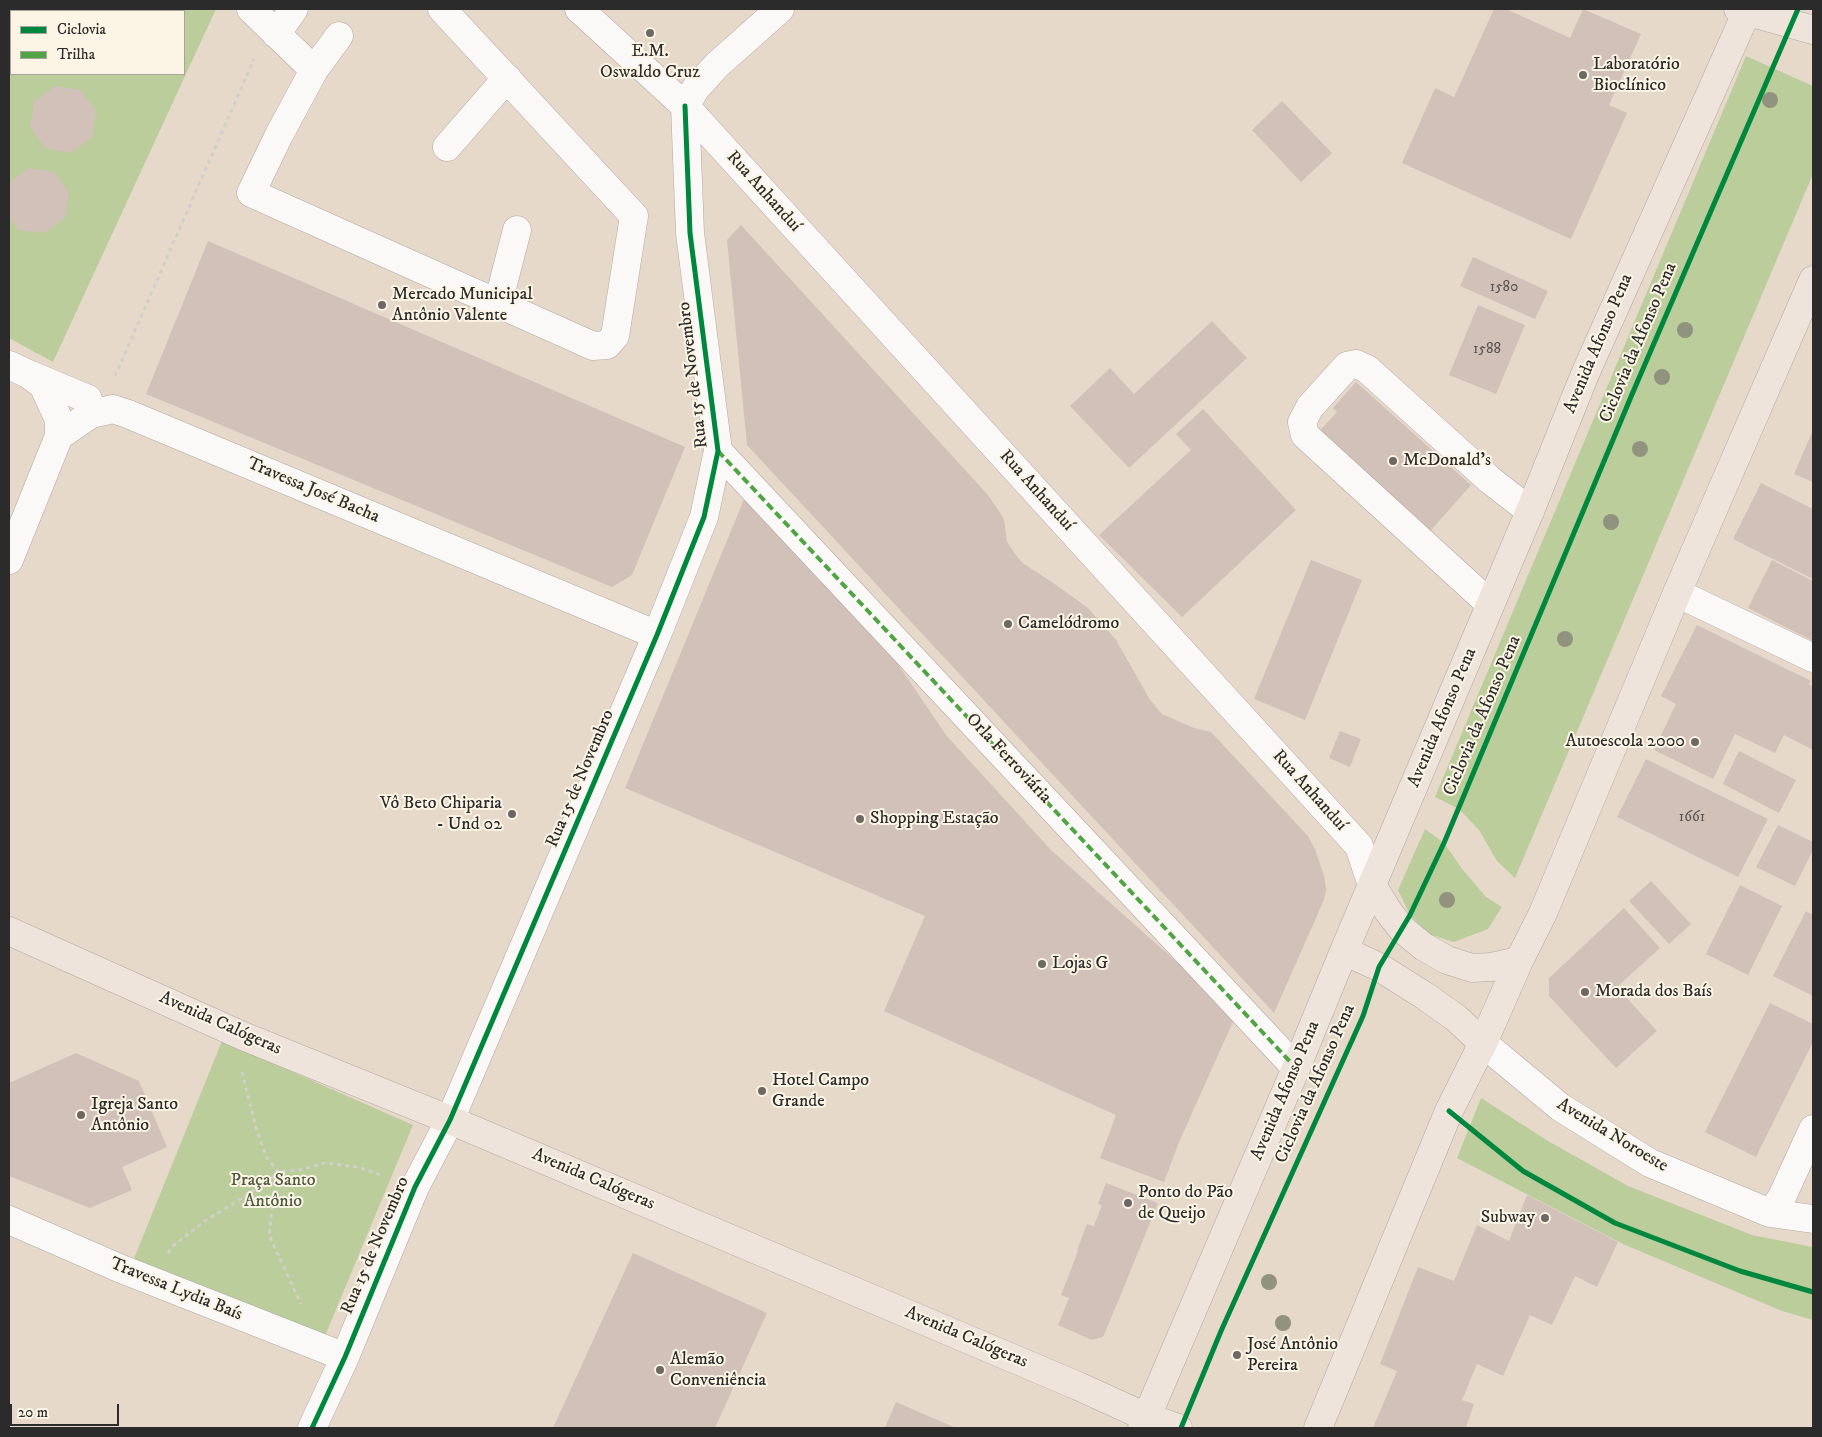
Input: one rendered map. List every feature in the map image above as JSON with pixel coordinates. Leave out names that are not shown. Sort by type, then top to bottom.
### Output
[{"type":"main road","points":[[1744,10],[1813,30]]},
{"type":"main road","name":"Avenida Afonso Pena","points":[[1144,1423],[1530,512],[1585,374],[1744,10]]},
{"type":"main road","points":[[1318,1428],[1449,1111],[1483,1043],[1519,961],[1543,913],[1677,593],[1813,280]]},
{"type":"main road","points":[[1372,885],[1402,929],[1424,947],[1448,960],[1472,968],[1491,967],[1519,961]]},
{"type":"main road","name":"Avenida Calógeras","points":[[9,931],[243,1036],[450,1120],[1078,1386],[1144,1423],[1178,1428]]},
{"type":"main road","points":[[1344,952],[1379,967],[1425,996],[1456,1018],[1483,1043]]},
{"type":"street","points":[[294,9],[265,23],[314,70]]},
{"type":"street","points":[[339,36],[314,70],[279,135],[251,193],[593,346],[607,345],[616,336],[634,216],[442,9]]},
{"type":"street","points":[[579,9],[685,106],[696,88],[717,65],[780,9]]},
{"type":"street","points":[[447,147],[507,78]]},
{"type":"street","name":"Rua 15 de Novembro","points":[[312,1428],[345,1357],[415,1187],[450,1120],[657,635],[704,517],[718,450],[690,233],[685,106]]},
{"type":"street","name":"Rua Anhanduí","points":[[685,106],[1359,846],[1372,885]]},
{"type":"street","points":[[498,303],[517,230]]},
{"type":"street","points":[[1490,604],[1305,435],[1302,422],[1310,407],[1346,366],[1356,364],[1367,369],[1490,480],[1530,512]]},
{"type":"street","points":[[18,370],[94,406]]},
{"type":"street","points":[[9,560],[59,436],[58,420],[43,385],[18,370]]},
{"type":"street","name":"Travessa José Bacha","points":[[59,436],[91,414],[94,406],[113,409],[657,635]]},
{"type":"street","name":"Orla Ferroviária","points":[[718,450],[1296,1068]]},
{"type":"street","points":[[1677,593],[1813,658]]},
{"type":"street","name":"Avenida Noroeste","points":[[1483,1043],[1560,1107],[1650,1164],[1770,1213],[1813,1219]]},
{"type":"street","points":[[1770,1213],[1781,1199],[1813,1130]]},
{"type":"street","name":"Travessa Lydia Baís","points":[[9,1220],[119,1268],[345,1357]]},
{"type":"path","points":[[94,406],[265,23]]},
{"type":"path","points":[[243,1036],[242,1073],[256,1128],[266,1156],[277,1173],[269,1235],[305,1311]]},
{"type":"path","points":[[163,1258],[174,1245],[206,1220],[247,1195],[277,1173],[300,1170],[325,1163],[358,1167],[415,1187]]},
{"type":"green space","points":[[216,9],[53,362],[9,338],[10,14],[10,75],[185,75],[185,10],[12,10]]},
{"type":"green space","points":[[1746,56],[1813,86],[1813,174],[1515,878],[1497,861],[1479,830],[1459,809],[1435,797]]},
{"type":"green space","points":[[1425,829],[1444,843],[1463,870],[1486,897],[1502,907],[1488,929],[1454,942],[1428,934],[1410,915],[1398,890]]},
{"type":"green space","name":"Praça Santo Antônio","points":[[222,1041],[413,1125],[322,1343],[131,1266]]},
{"type":"green space","points":[[1481,1098],[1548,1141],[1628,1186],[1752,1235],[1813,1247],[1813,1320],[1782,1311],[1623,1244],[1457,1158]]},
{"type":"building","points":[[1494,9],[1506,9],[1570,38],[1583,9],[1641,34],[1609,105],[1627,113],[1571,239],[1402,163],[1435,88],[1454,97]]},
{"type":"building","points":[[55,86],[81,90],[96,111],[92,137],[71,153],[45,148],[30,127],[34,102]]},
{"type":"building","points":[[1282,101],[1332,153],[1301,182],[1252,130]]},
{"type":"building","points":[[28,168],[54,172],[69,192],[65,218],[44,233],[18,230],[9,216],[9,183]]},
{"type":"building","name":"Camelódromo","points":[[741,225],[988,495],[1004,519],[1007,542],[1018,558],[1088,608],[1116,640],[1150,700],[1162,714],[1194,728],[1211,732],[1308,836],[1315,849],[1324,876],[1326,889],[1324,900],[1274,1013],[747,445],[727,240]]},
{"type":"building","points":[[208,241],[685,447],[632,575],[612,587],[146,394]]},
{"type":"building","points":[[1473,257],[1548,291],[1535,319],[1460,286]]},
{"type":"building","points":[[1478,305],[1525,325],[1496,394],[1449,375]]},
{"type":"building","points":[[1212,321],[1247,358],[1129,468],[1070,406],[1110,368],[1134,394]]},
{"type":"building","name":"McDonald's","points":[[1356,382],[1471,485],[1425,537],[1314,437],[1337,412],[1333,408]]},
{"type":"building","points":[[1203,409],[1296,510],[1182,617],[1099,535],[1191,450],[1176,434]]},
{"type":"building","points":[[1813,430],[1813,482],[1794,474]]},
{"type":"building","points":[[1761,483],[1813,509],[1813,579],[1733,539]]},
{"type":"building","name":"Shopping Estação","points":[[749,487],[863,613],[946,735],[1051,850],[1236,1015],[1179,1142],[1164,1182],[1100,1158],[1116,1115],[884,1011],[925,916],[625,788]]},
{"type":"building","points":[[1311,560],[1362,580],[1305,720],[1254,699]]},
{"type":"building","points":[[1772,560],[1813,581],[1813,641],[1748,608]]},
{"type":"building","points":[[1697,625],[1811,681],[1809,684],[1813,687],[1813,750],[1784,735],[1775,753],[1735,734],[1713,779],[1654,750],[1676,704],[1661,696]]},
{"type":"building","points":[[1340,731],[1361,739],[1350,767],[1329,758]]},
{"type":"building","points":[[1739,751],[1796,780],[1779,813],[1723,784]]},
{"type":"building","points":[[1646,759],[1768,819],[1738,877],[1617,817]]},
{"type":"building","points":[[1778,825],[1813,842],[1813,850],[1795,886],[1756,867]]},
{"type":"building","points":[[1651,881],[1691,924],[1669,944],[1629,901]]},
{"type":"building","points":[[1740,885],[1782,906],[1748,975],[1706,954]]},
{"type":"building","name":"Morada dos Baís","points":[[1624,908],[1660,948],[1617,987],[1657,1031],[1616,1068],[1549,996],[1549,978]]},
{"type":"building","points":[[1806,911],[1813,915],[1813,996],[1773,976]]},
{"type":"building","points":[[1770,1003],[1813,1024],[1813,1042],[1756,1157],[1705,1132]]},
{"type":"building","name":"Igreja Santo Antônio","points":[[76,1053],[139,1081],[167,1147],[122,1167],[132,1190],[90,1208],[9,1176],[9,1083]]},
{"type":"building","points":[[1106,1183],[1158,1203],[1103,1337],[1092,1340],[1058,1325],[1069,1298],[1061,1295],[1087,1224],[1094,1226],[1102,1205],[1098,1204]]},
{"type":"building","points":[[1527,1195],[1618,1242],[1597,1287],[1575,1276],[1552,1325],[1530,1315],[1503,1376],[1477,1364],[1462,1400],[1474,1404],[1466,1428],[1373,1428],[1397,1371],[1380,1364],[1418,1267],[1454,1281],[1477,1225],[1509,1241]]},
{"type":"building","name":"Alemão Conveniência","points":[[633,1253],[767,1313],[715,1428],[553,1428]]},
{"type":"building","points":[[896,1402],[956,1428],[885,1428]]},
{"type":"marked path","points":[[718,451],[1296,1068]]},
{"type":"cycle path","name":"Ciclovia da Afonso Pena","points":[[1181,1428],[1221,1331],[1363,1016],[1379,967],[1410,915],[1444,843],[1633,392],[1798,9]]},
{"type":"cycle path","points":[[312,1428],[345,1357],[415,1187],[450,1120],[657,635],[704,517],[718,451],[690,233],[685,106]]},
{"type":"cycle path","points":[[1449,1111],[1523,1171],[1615,1223],[1740,1271],[1813,1292]]},
{"type":"place","name":"E.M. Oswaldo Cruz","points":[[650,33]]},
{"type":"place","name":"Laboratório Bioclínico","points":[[1583,75]]},
{"type":"place","name":"Mercado Municipal Antônio Valente","points":[[382,305]]},
{"type":"place","name":"McDonald's","points":[[1393,461]]},
{"type":"place","name":"Camelódromo","points":[[1008,624]]},
{"type":"place","name":"Autoescola 2000","points":[[1695,742]]},
{"type":"place","name":"Vô Beto Chiparia - Und 02","points":[[512,814]]},
{"type":"place","name":"Shopping Estação","points":[[860,819]]},
{"type":"place","name":"Lojas G","points":[[1042,964]]},
{"type":"place","name":"Morada dos Baís","points":[[1585,992]]},
{"type":"place","name":"Hotel Campo Grande","points":[[762,1091]]},
{"type":"place","name":"Igreja Santo Antônio","points":[[81,1115]]},
{"type":"place","name":"Ponto do Pão de Queijo","points":[[1128,1203]]},
{"type":"place","name":"Subway","points":[[1545,1218]]},
{"type":"place","name":"José Antônio Pereira","points":[[1237,1355]]},
{"type":"place","name":"Alemão Conveniência","points":[[660,1370]]}]
